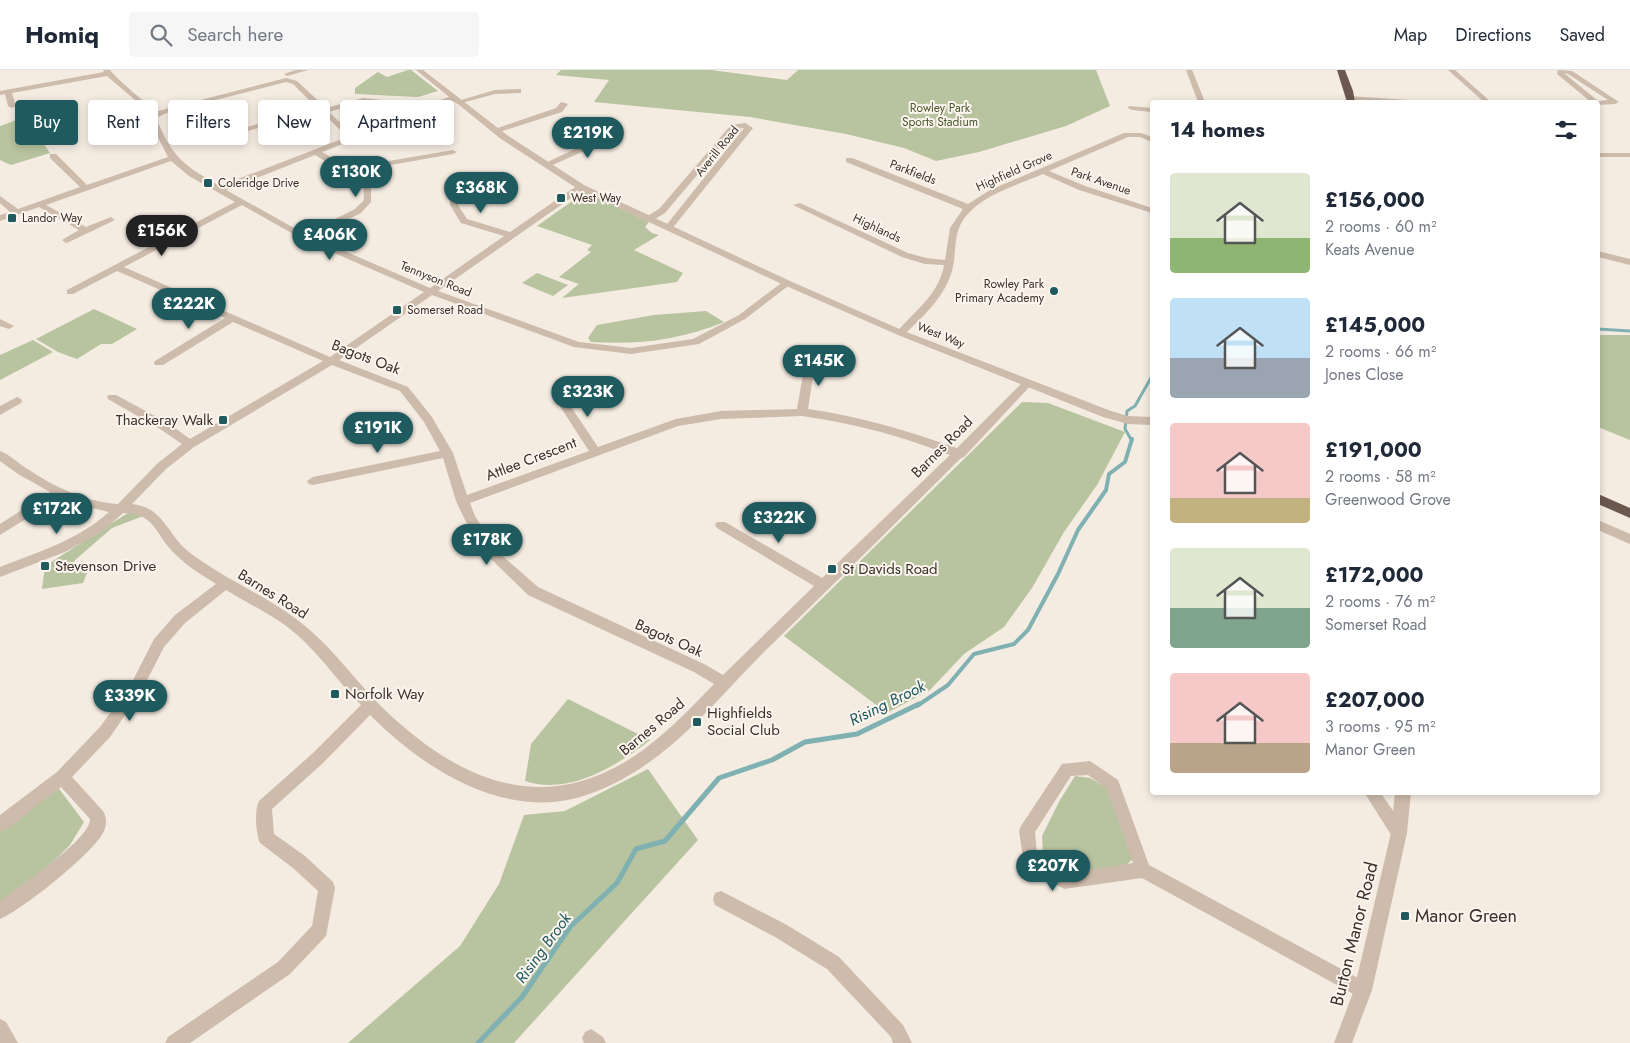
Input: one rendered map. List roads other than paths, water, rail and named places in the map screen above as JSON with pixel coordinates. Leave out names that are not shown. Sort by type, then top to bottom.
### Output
[{"type":"highway","points":[[1341,70],[1351,100]]},
{"type":"highway","points":[[1600,500],[1630,513]]},
{"type":"street","points":[[158,113],[306,70]]},
{"type":"street","name":"West Way","points":[[419,70],[496,130],[581,188],[787,283],[901,333],[1118,418],[1150,421]]},
{"type":"street","points":[[1189,70],[1201,100]]},
{"type":"street","points":[[1451,70],[1486,100]]},
{"type":"street","points":[[1593,100],[1559,73],[1560,71],[1570,72],[1615,102],[1600,102]]},
{"type":"street","points":[[12,106],[4,93],[107,72],[140,100]]},
{"type":"street","points":[[286,75],[312,100]]},
{"type":"street","points":[[456,100],[495,92],[518,91]]},
{"type":"street","points":[[496,130],[559,110],[564,104]]},
{"type":"street","points":[[1132,108],[1150,110]]},
{"type":"street","points":[[330,117],[340,127]]},
{"type":"street","name":"Averill Road","points":[[650,219],[662,212],[734,127],[745,125],[749,128],[668,228]]},
{"type":"street","points":[[545,165],[597,142],[617,128]]},
{"type":"street","name":"Tennyson Road","points":[[158,130],[172,158],[181,167],[305,237],[431,292],[578,345],[631,350],[695,342],[742,317],[787,283]]},
{"type":"street","name":"Highfield Grove","points":[[901,333],[936,296],[948,274],[953,230],[958,219],[969,208],[993,192],[1127,135],[1140,135],[1150,139]]},
{"type":"street","points":[[220,189],[340,143]]},
{"type":"street","points":[[305,237],[358,212],[366,205],[368,200],[368,183],[316,152]]},
{"type":"street","points":[[357,175],[383,164],[453,152]]},
{"type":"street","points":[[1600,155],[1630,155]]},
{"type":"street","points":[[53,156],[85,188]]},
{"type":"street","points":[[0,218],[172,158]]},
{"type":"street","name":"Parkfields","points":[[849,160],[969,208]]},
{"type":"street","name":"Park Avenue","points":[[1042,171],[1082,188],[1150,211]]},
{"type":"street","points":[[453,186],[454,206],[464,221],[513,236]]},
{"type":"street","points":[[0,572],[61,549],[99,528],[140,490],[162,466],[190,444],[331,361],[581,188]]},
{"type":"street","points":[[0,199],[16,212]]},
{"type":"street","points":[[70,292],[243,201]]},
{"type":"street","points":[[39,204],[86,230]]},
{"type":"street","name":"Highlands","points":[[797,205],[904,255],[924,261],[950,263]]},
{"type":"street","points":[[66,240],[111,220]]},
{"type":"street","points":[[1600,254],[1630,262]]},
{"type":"street","name":"Bagots Oak","points":[[118,268],[331,361],[404,389],[428,420],[447,454],[469,517],[495,556],[507,569],[533,591],[616,632],[699,668],[724,683]]},
{"type":"street","points":[[159,363],[232,318]]},
{"type":"street","points":[[802,412],[811,357]]},
{"type":"street","name":"Barnes Road","points":[[120,508],[143,511],[154,517],[162,526],[166,537],[180,552],[226,583],[287,618],[302,630],[370,705],[422,750],[479,783],[546,797],[557,796],[589,786],[622,772],[650,754],[700,708],[823,585],[960,454],[1028,383]]},
{"type":"street","points":[[112,397],[164,426],[190,444]]},
{"type":"street","points":[[561,400],[595,452]]},
{"type":"street","points":[[0,411],[17,401]]},
{"type":"street","name":"Attlee Crescent","points":[[462,501],[676,423],[721,415],[802,412],[838,417],[909,435],[960,454]]},
{"type":"street","points":[[313,481],[447,454]]},
{"type":"street","points":[[0,455],[5,467],[60,492],[103,507],[120,508]]},
{"type":"street","points":[[0,530],[60,492]]},
{"type":"street","points":[[721,525],[823,585]]},
{"type":"street","points":[[1600,526],[1630,540]]},
{"type":"street","points":[[0,825],[62,777],[105,732],[136,688],[159,643],[180,618],[226,583]]},
{"type":"street","points":[[174,1043],[284,968],[320,930],[327,888],[299,862],[266,838],[264,806],[318,758],[370,705]]},
{"type":"street","points":[[1143,870],[1113,784],[1090,768],[1067,769],[1027,831],[1030,858],[1064,881],[1143,870],[1363,990]]},
{"type":"street","points":[[0,911],[67,859],[91,837],[98,827],[98,816],[62,777]]},
{"type":"street","points":[[1373,795],[1399,833]]},
{"type":"street","name":"Burton Manor Road","points":[[1343,1043],[1363,990],[1399,833],[1403,795]]},
{"type":"street","points":[[721,899],[781,931],[833,963],[897,1031],[903,1043]]},
{"type":"street","points":[[0,1028],[9,1043]]},
{"type":"waterway","name":"Rising Brook","points":[[1600,329],[1630,331]]},
{"type":"waterway","name":"Rising Brook","points":[[1132,440],[1125,429],[1127,411],[1135,406],[1150,380]]},
{"type":"waterway","name":"Rising Brook","points":[[917,706],[948,685],[974,654],[1014,644],[1028,630],[1058,574],[1078,530],[1106,490],[1109,474],[1125,462],[1132,440]]},
{"type":"waterway","name":"Rising Brook","points":[[478,1043],[522,997],[570,927],[617,883],[636,849],[665,841],[719,778],[772,760],[805,742],[857,734],[919,704]]},
{"type":"place","name":"Coleridge Drive","points":[[208,183]]},
{"type":"place","name":"West Way","points":[[561,198]]},
{"type":"place","name":"Landor Way","points":[[12,218]]},
{"type":"place","name":"Rowley Park Primary Academy","points":[[1054,291]]},
{"type":"place","name":"Somerset Road","points":[[397,310]]},
{"type":"place","name":"Thackeray Walk","points":[[223,420]]},
{"type":"place","name":"Stevenson Drive","points":[[45,566]]},
{"type":"place","name":"St Davids Road","points":[[832,569]]},
{"type":"place","name":"Norfolk Way","points":[[335,694]]},
{"type":"place","name":"Highfields Social Club","points":[[697,722]]},
{"type":"place","name":"Manor Green","points":[[1405,916]]},
{"type":"park label","name":"Rowley Park Sports Stadium","points":[[940,115]]}]
